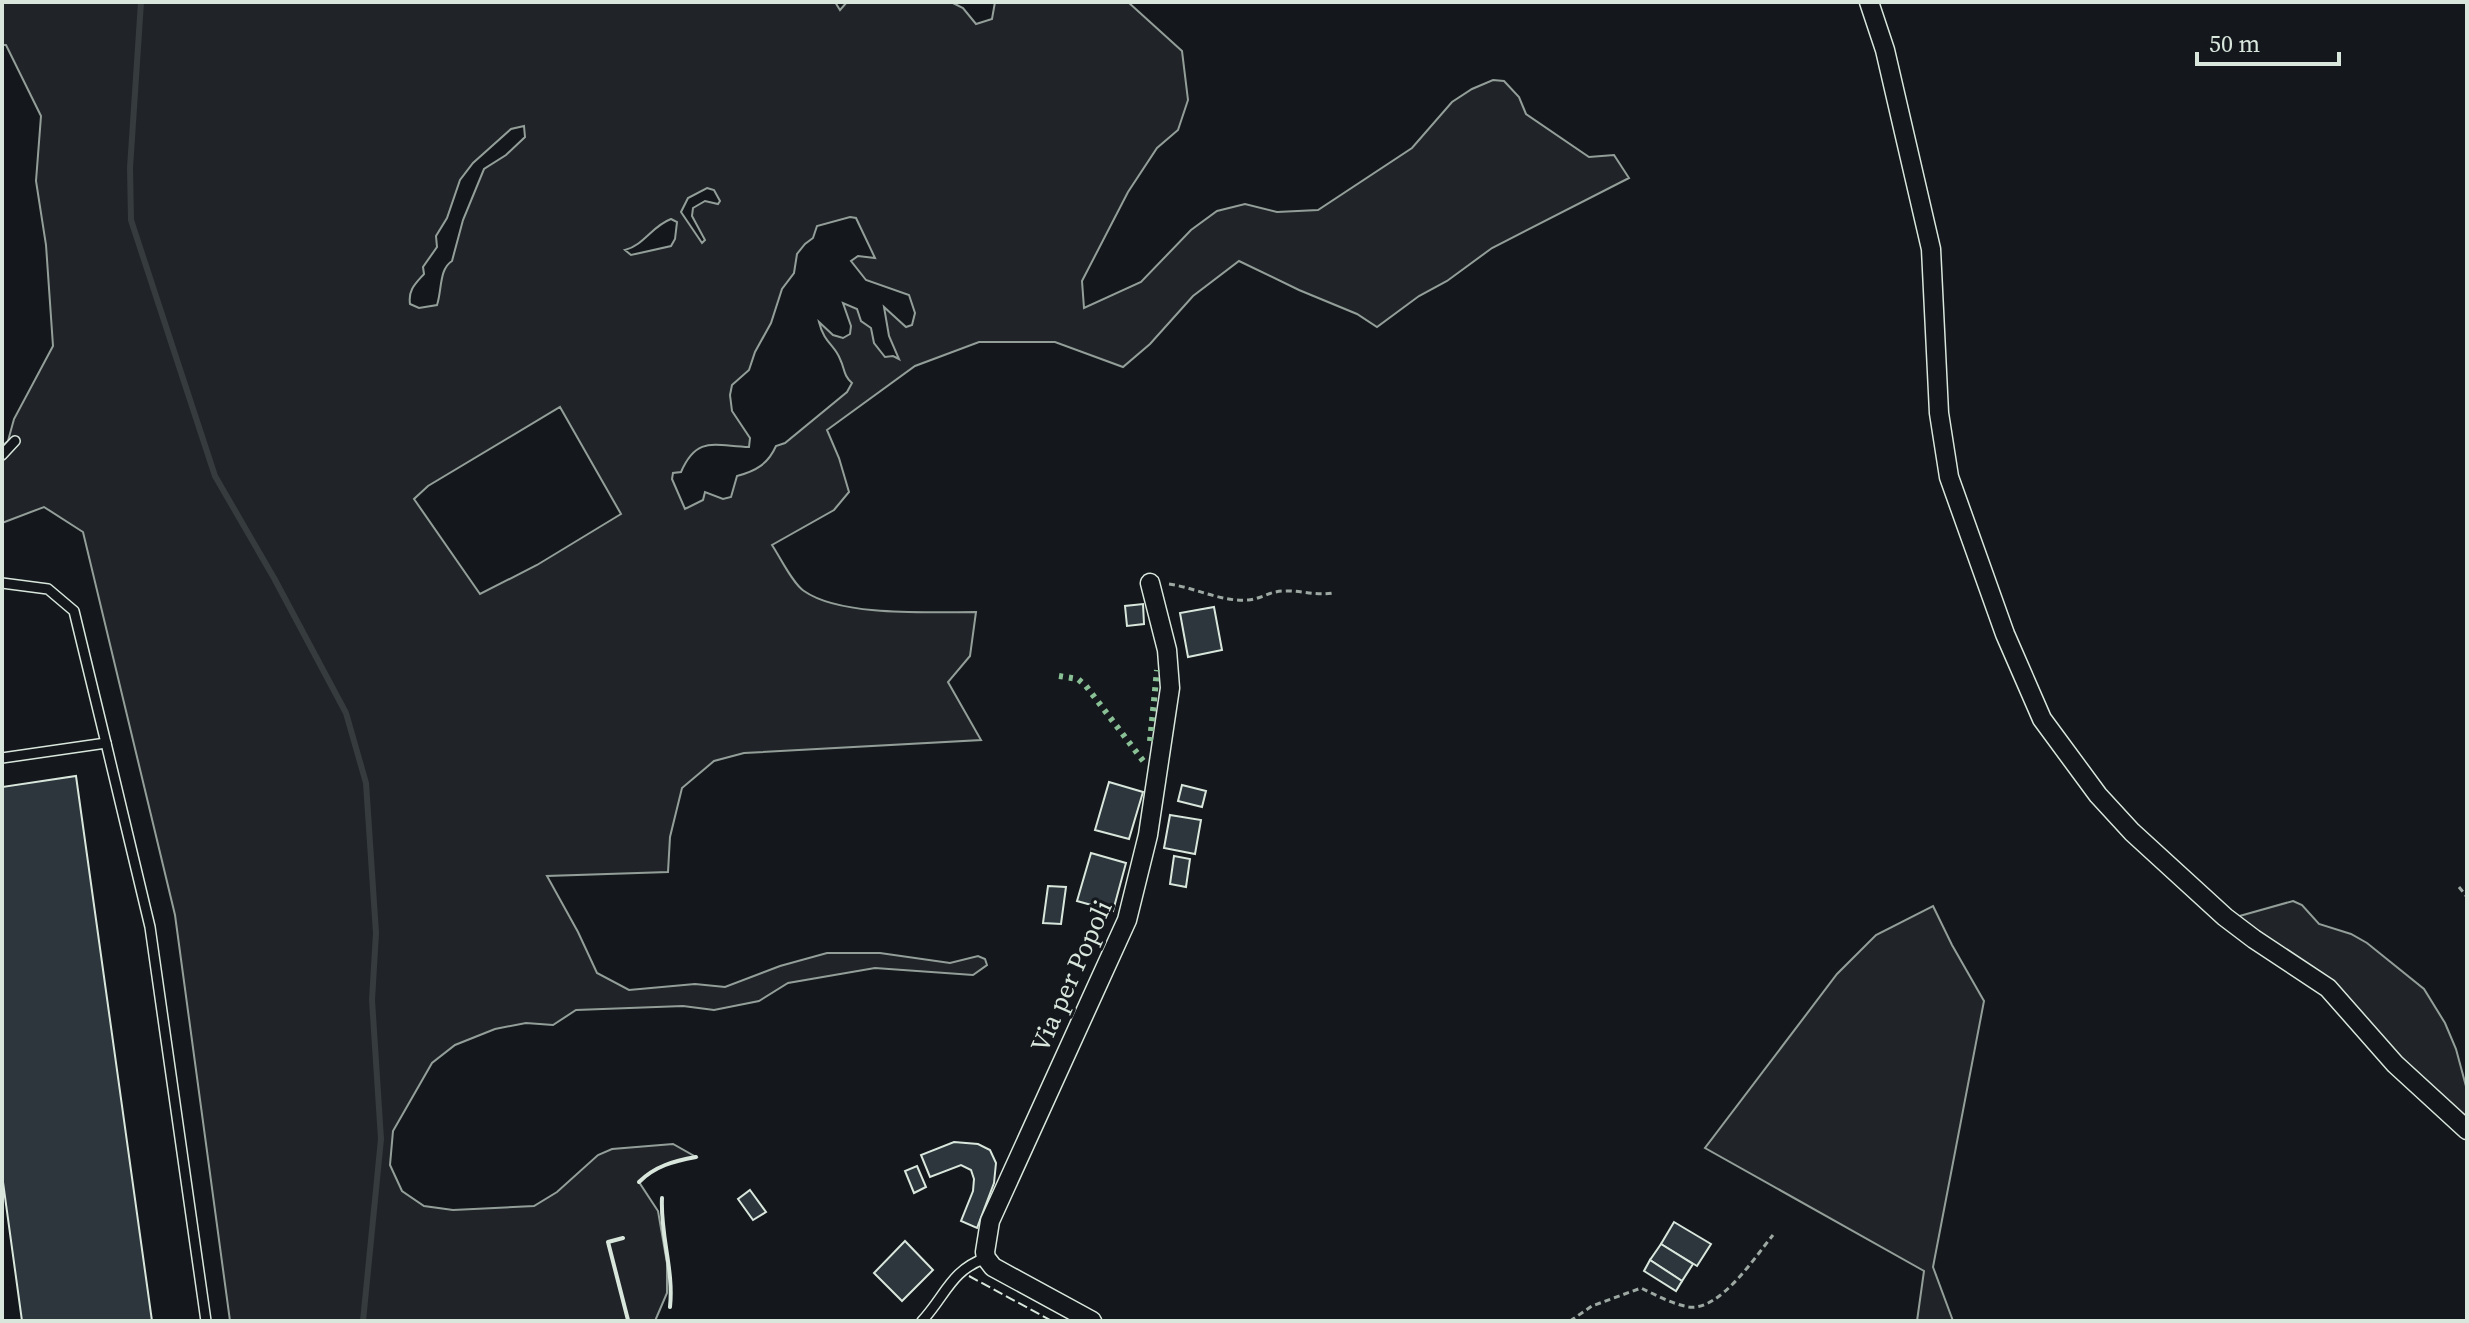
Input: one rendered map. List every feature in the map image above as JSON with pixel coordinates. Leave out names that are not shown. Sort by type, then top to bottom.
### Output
[{"type":"street","points":[[1869,2],[1885,50],[1931,249],[1939,413],[1947,467],[2005,634],[2042,719],[2098,795],[2132,832],[2225,917],[2328,988],[2395,1064],[2467,1130]]},
{"type":"street","name":"Via per Popoli","points":[[986,1258],[990,1221],[1127,920],[1137,886],[1160,770],[1170,688],[1167,650],[1150,583]]},
{"type":"street","points":[[986,1258],[993,1267],[1092,1321]]},
{"type":"lane","points":[[2,455],[15,441]]},
{"type":"lane","points":[[2,583],[48,589],[74,611],[150,927],[206,1321]]},
{"type":"lane","points":[[2,758],[106,743]]},
{"type":"lane","points":[[922,1321],[941,1300],[955,1275],[969,1264],[986,1258]]},
{"type":"path","points":[[1150,583],[1174,585],[1236,600],[1258,599],[1271,592],[1288,590],[1301,594],[1333,593]]},
{"type":"path","points":[[2459,887],[2467,897]]},
{"type":"path","points":[[1570,1321],[1592,1306],[1641,1288],[1667,1301],[1690,1307],[1706,1306],[1723,1294],[1773,1235]]},
{"type":"shaded area","points":[[2,2],[835,2],[840,10],[847,2],[951,2],[963,8],[976,24],[992,19],[995,2],[1128,2],[1182,51],[1188,100],[1178,130],[1157,148],[1128,192],[1082,281],[1084,308],[1141,282],[1191,230],[1217,211],[1245,204],[1277,212],[1318,210],[1412,148],[1452,102],[1493,80],[1504,81],[1519,97],[1526,114],[1589,157],[1614,155],[1629,178],[1492,248],[1377,327],[1357,314],[1239,261],[1193,296],[1150,344],[1123,367],[1055,342],[979,342],[915,366],[827,430],[849,492],[834,510],[772,545],[800,588],[820,599],[887,611],[976,612],[970,656],[948,682],[981,740],[744,753],[714,761],[682,788],[670,837],[668,872],[547,876],[597,973],[629,990],[695,984],[725,987],[780,966],[827,953],[880,953],[950,963],[978,956],[985,959],[987,965],[973,975],[875,968],[788,983],[759,1001],[714,1010],[683,1006],[576,1010],[553,1025],[526,1023],[495,1029],[455,1045],[432,1063],[393,1131],[390,1165],[402,1191],[424,1206],[453,1210],[534,1206],[557,1192],[598,1155],[612,1149],[673,1144],[696,1157],[658,1168],[639,1182],[658,1211],[667,1263],[667,1293],[655,1321],[230,1321],[175,915],[83,532],[44,507],[2,523],[2,446],[8,441],[14,419],[53,346],[46,245],[36,181],[41,116],[6,45],[2,45]],"holes":[[[524,126],[525,137],[506,155],[484,169],[463,220],[452,261],[443,274],[437,305],[419,308],[410,304],[411,291],[424,274],[423,267],[437,247],[436,236],[447,218],[460,180],[473,163],[511,129]],[[707,188],[714,190],[720,201],[718,204],[705,201],[693,208],[692,216],[705,240],[702,243],[681,212],[688,198]],[[856,218],[875,258],[858,256],[851,261],[866,280],[909,295],[915,313],[912,325],[906,327],[884,307],[889,336],[899,359],[885,357],[874,343],[871,328],[861,321],[857,309],[843,303],[851,326],[850,334],[843,338],[833,335],[819,322],[852,383],[847,392],[785,443],[776,446],[761,466],[737,476],[731,497],[723,499],[705,492],[703,500],[685,509],[672,479],[673,473],[681,472],[694,452],[708,445],[749,447],[750,438],[732,411],[732,385],[749,370],[771,323],[782,289],[794,273],[797,254],[813,238],[817,226]],[[671,219],[677,222],[671,246],[631,255],[625,250],[638,244]],[[560,407],[621,514],[537,565],[480,594],[414,499],[428,486]]]},
{"type":"shaded area","points":[[2293,901],[2302,905],[2319,924],[2351,934],[2367,943],[2424,989],[2445,1023],[2456,1049],[2467,1090],[2467,1123],[2236,917]]},
{"type":"shaded area","points":[[1933,906],[1984,1001],[1933,1267],[1953,1321],[1917,1321],[1924,1271],[1705,1148],[1837,974],[1876,935]]},
{"type":"building","points":[[1143,604],[1144,624],[1127,626],[1125,606]]},
{"type":"building","points":[[1214,607],[1222,650],[1188,657],[1180,613]]},
{"type":"building","points":[[76,776],[152,1321],[22,1321],[2,1175],[2,787]]},
{"type":"building","points":[[1109,782],[1143,792],[1129,839],[1095,830]]},
{"type":"building","points":[[1182,785],[1206,791],[1202,807],[1178,801]]},
{"type":"building","points":[[1170,815],[1201,820],[1195,854],[1164,848]]},
{"type":"building","points":[[1091,853],[1126,863],[1113,911],[1077,901]]},
{"type":"building","points":[[1174,856],[1190,859],[1186,887],[1170,884]]},
{"type":"building","points":[[1048,886],[1066,887],[1061,924],[1043,923]]},
{"type":"building","points":[[954,1142],[978,1144],[990,1150],[996,1163],[994,1183],[977,1228],[961,1221],[973,1191],[971,1170],[961,1165],[930,1177],[921,1155]]},
{"type":"building","points":[[917,1166],[926,1187],[914,1193],[905,1171]]},
{"type":"building","points":[[750,1190],[766,1212],[753,1220],[738,1199]]},
{"type":"building","points":[[1674,1222],[1711,1244],[1697,1266],[1661,1244]]},
{"type":"building","points":[[905,1241],[933,1270],[902,1301],[874,1273]]},
{"type":"building","points":[[1661,1244],[1693,1264],[1682,1281],[1650,1260]]},
{"type":"building","points":[[1650,1260],[1682,1281],[1676,1291],[1644,1271]]},
{"type":"waterway","points":[[141,2],[130,168],[131,220],[215,476],[346,713],[366,783],[376,933],[372,1000],[381,1139],[363,1321]]},
{"type":"hedge","points":[[1150,741],[1157,670]]},
{"type":"hedge","points":[[1059,676],[1078,679],[1086,686],[1144,762]]},
{"type":"fence","points":[[969,1276],[1052,1321]]},
{"type":"wall","points":[[639,1182],[665,1165],[696,1157]]},
{"type":"wall","points":[[662,1198],[670,1307]]},
{"type":"wall","points":[[623,1238],[608,1242],[628,1320]]}]
